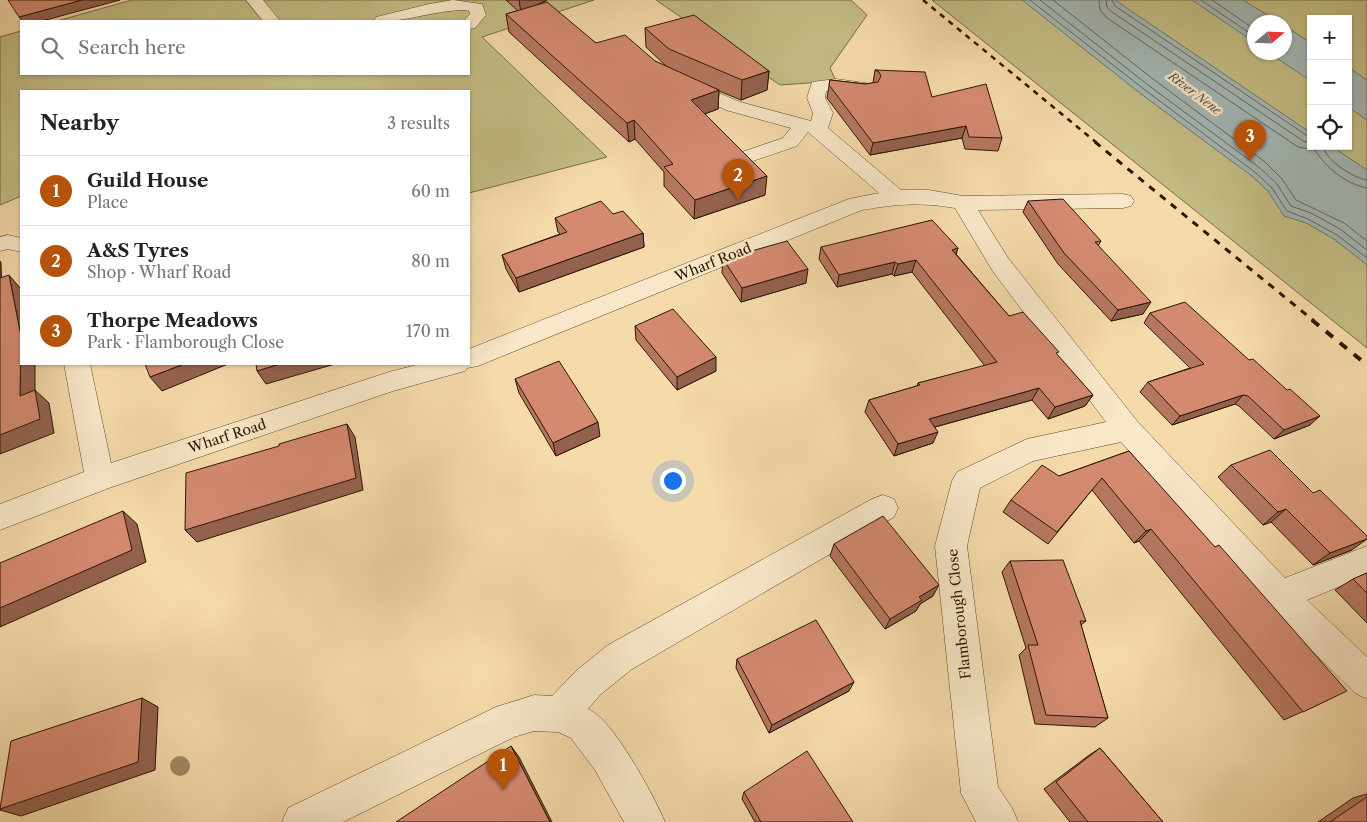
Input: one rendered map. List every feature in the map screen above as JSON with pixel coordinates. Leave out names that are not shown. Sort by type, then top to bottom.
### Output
[{"type":"street","points":[[254,0],[271,20]]},
{"type":"street","points":[[385,20],[440,3],[461,2],[476,7],[478,11],[478,16],[470,23]]},
{"type":"street","points":[[671,78],[733,106],[811,127],[896,196]]},
{"type":"street","points":[[743,158],[790,142],[811,127],[823,113],[816,98],[818,86],[836,84],[868,89]]},
{"type":"street","name":"Wharf Road","points":[[470,359],[857,204],[896,196],[929,197],[963,203],[1080,204],[1123,201]]},
{"type":"street","points":[[963,203],[1000,264],[1127,429],[1280,596],[1367,680]]},
{"type":"street","points":[[0,244],[8,242],[20,246]]},
{"type":"street","points":[[77,365],[100,479]]},
{"type":"street","name":"Wharf Road","points":[[0,517],[385,373],[448,365]]},
{"type":"street","name":"Flamborough Close","points":[[998,822],[980,793],[951,546],[967,481],[1027,450],[1127,429]]},
{"type":"street","points":[[559,714],[588,683],[620,657],[883,508]]},
{"type":"street","points":[[1280,596],[1367,560]]},
{"type":"street","points":[[302,822],[510,720],[534,712],[559,714],[584,725],[608,756],[645,822]]},
{"type":"shaded area","points":[[132,0],[594,0],[482,37],[607,157],[470,193],[470,90],[20,90],[20,196],[0,205],[0,37],[20,31],[20,75],[470,75],[470,20],[61,20]]},
{"type":"shaded area","points":[[656,0],[851,0],[867,15],[830,68],[836,81],[780,85]]},
{"type":"shaded area","points":[[932,0],[1367,0],[1367,348]]},
{"type":"water","name":"River Nene","points":[[1022,0],[1115,0],[1307,130],[1307,150],[1337,150],[1367,170],[1367,265],[1334,239],[1306,223],[1284,216],[1268,191],[1253,177],[1141,94]]},
{"type":"water","points":[[1192,0],[1243,0],[1268,15],[1247,15],[1247,37]]},
{"type":"water","points":[[1292,31],[1307,40],[1307,78],[1280,60],[1292,60]]},
{"type":"water","points":[[1352,70],[1367,80],[1367,120],[1352,110]]},
{"type":"building","points":[[8,0],[82,0],[19,17]]},
{"type":"building","points":[[547,2],[596,43],[625,35],[655,61],[719,90],[691,100],[767,176],[695,200],[664,167],[673,164],[634,120],[627,123],[506,14]]},
{"type":"building","points":[[694,15],[769,71],[742,80],[669,49],[645,28]]},
{"type":"building","points":[[875,70],[925,72],[932,97],[986,84],[1002,138],[969,137],[966,126],[873,143],[829,85],[830,80],[865,84],[878,82],[881,76]]},
{"type":"building","points":[[1063,199],[1101,241],[1095,242],[1151,302],[1118,310],[1064,253],[1028,201]]},
{"type":"building","points":[[601,201],[613,214],[623,211],[643,233],[516,278],[502,255],[567,232],[555,218]]},
{"type":"building","points":[[932,220],[958,248],[952,250],[1009,316],[1023,312],[1059,352],[1056,353],[1093,395],[1055,407],[1039,388],[929,419],[938,432],[898,444],[869,400],[920,385],[918,383],[997,362],[916,260],[898,264],[895,262],[839,275],[821,247]]},
{"type":"building","points":[[787,241],[808,269],[742,288],[723,259]]},
{"type":"building","points":[[9,275],[20,331],[20,396],[35,390],[40,419],[0,435],[0,278]]},
{"type":"building","points":[[1185,302],[1249,360],[1253,359],[1287,390],[1290,389],[1320,416],[1284,430],[1248,396],[1243,395],[1180,416],[1148,382],[1204,364],[1150,313]]},
{"type":"building","points":[[673,309],[716,357],[677,377],[635,326]]},
{"type":"building","points":[[559,361],[598,422],[553,443],[515,379]]},
{"type":"building","points":[[145,365],[181,365],[150,377]]},
{"type":"building","points":[[256,365],[277,365],[257,371]]},
{"type":"building","points":[[347,424],[356,478],[185,530],[186,473]]},
{"type":"building","points":[[1270,450],[1313,493],[1320,490],[1367,536],[1367,539],[1330,553],[1286,509],[1278,512],[1231,465]]},
{"type":"building","points":[[1129,451],[1215,547],[1219,545],[1347,691],[1303,712],[1151,529],[1146,531],[1102,478],[1057,532],[1011,500],[1042,465],[1059,476]]},
{"type":"building","points":[[123,511],[132,550],[0,608],[0,563]]},
{"type":"building","points":[[883,516],[939,585],[919,597],[922,600],[890,619],[834,544]]},
{"type":"building","points":[[1063,560],[1086,621],[1080,621],[1108,718],[1046,715],[1028,645],[1038,645],[1010,561]]},
{"type":"building","points":[[1367,573],[1367,593],[1353,579]]},
{"type":"building","points":[[816,620],[854,682],[772,725],[737,659]]},
{"type":"building","points":[[142,698],[138,762],[0,809],[11,741]]},
{"type":"building","points":[[511,746],[550,822],[396,822]]},
{"type":"building","points":[[1100,748],[1163,822],[1088,822],[1056,782]]},
{"type":"building","points":[[807,751],[853,822],[761,822],[744,792]]},
{"type":"building","points":[[1367,797],[1367,822],[1330,822]]},
{"type":"railway","points":[[923,0],[1097,143]]},
{"type":"railway","points":[[1095,142],[1314,321]]},
{"type":"railway","points":[[1312,320],[1367,365]]},
{"type":"place","name":"Thorpe Meadows","points":[[1250,161]]},
{"type":"place","name":"A&S Tyres","points":[[738,200]]},
{"type":"place","name":"Guild House","points":[[503,790]]}]
